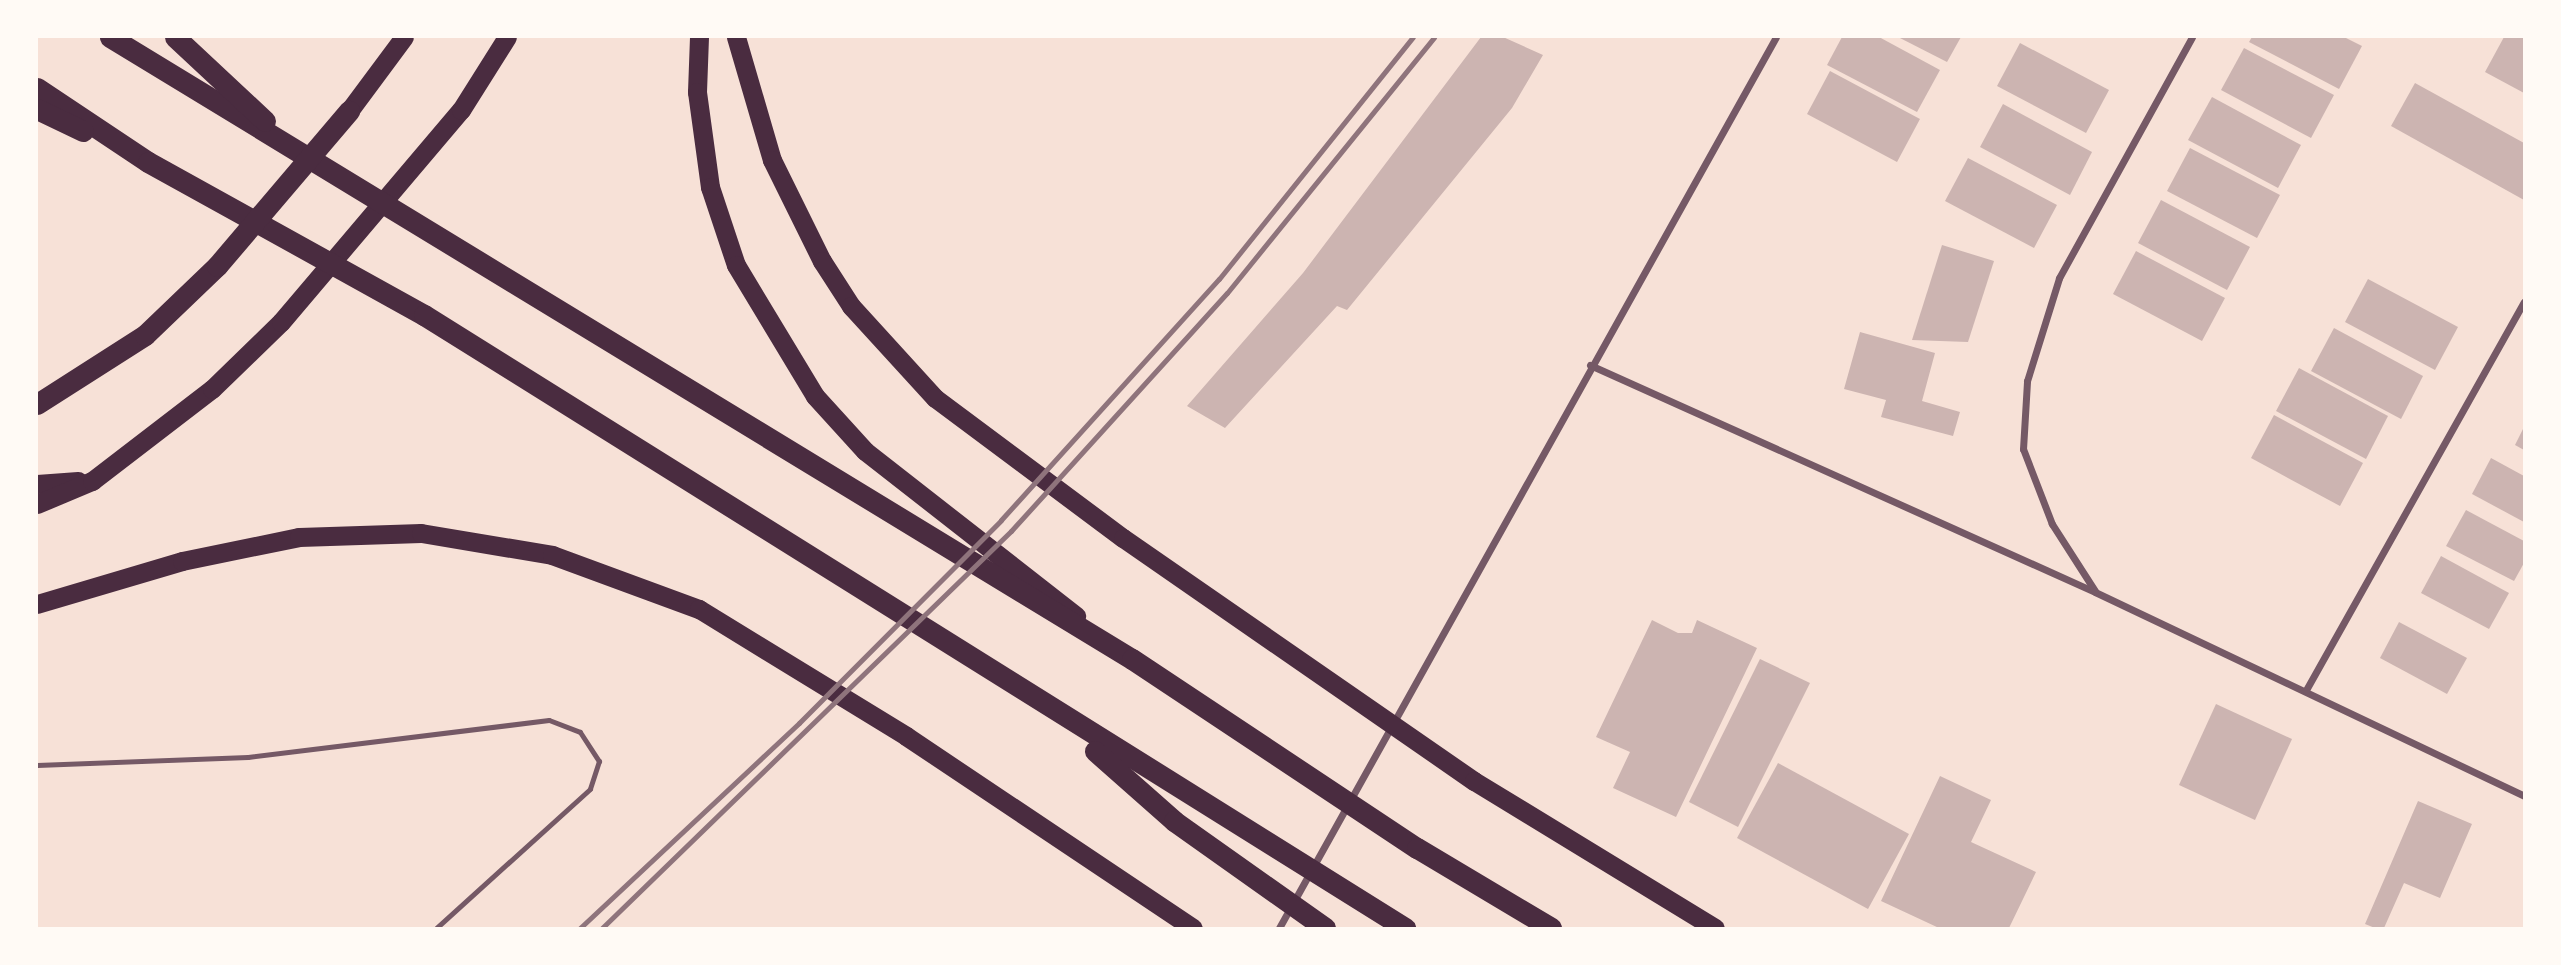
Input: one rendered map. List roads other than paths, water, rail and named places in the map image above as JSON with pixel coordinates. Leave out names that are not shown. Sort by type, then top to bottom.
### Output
[{"type":"highway","points":[[110,37],[1132,659],[1417,848],[1551,928]]},
{"type":"highway","points":[[175,37],[299,154]]},
{"type":"highway","points":[[37,404],[145,335],[217,266],[349,111],[404,37]]},
{"type":"highway","points":[[37,504],[92,481],[212,389],[281,322],[461,110],[507,37]]},
{"type":"highway","points":[[699,37],[697,92],[710,187],[736,265],[815,396],[865,452],[1132,659]]},
{"type":"highway","points":[[736,37],[772,160],[822,261],[851,306],[935,398],[1123,538],[1474,781],[1714,928]]},
{"type":"highway","points":[[37,88],[148,162]]},
{"type":"highway","points":[[37,109],[148,162],[424,315],[1051,713],[1405,928]]},
{"type":"highway","points":[[37,484],[92,481]]},
{"type":"highway","points":[[37,604],[182,561],[299,537],[421,533],[552,555],[711,616],[906,736],[1193,928]]},
{"type":"highway","points":[[1051,713],[1174,821],[1325,928]]},
{"type":"street","points":[[1279,928],[1412,693],[1590,365],[1776,37]]},
{"type":"street","points":[[2095,592],[2052,524],[2023,449],[2027,381],[2059,278],[2192,37]]},
{"type":"street","points":[[2306,690],[2524,302]]},
{"type":"street","points":[[1590,365],[2095,592],[2306,690],[2524,796]]},
{"type":"lane","points":[[37,765],[248,757],[549,720],[580,732],[599,761],[590,789],[436,928]]},
{"type":"railway","points":[[580,928],[799,723],[1001,520],[1219,279],[1413,37]]},
{"type":"railway","points":[[602,928],[1011,531],[1227,293],[1434,37]]}]
